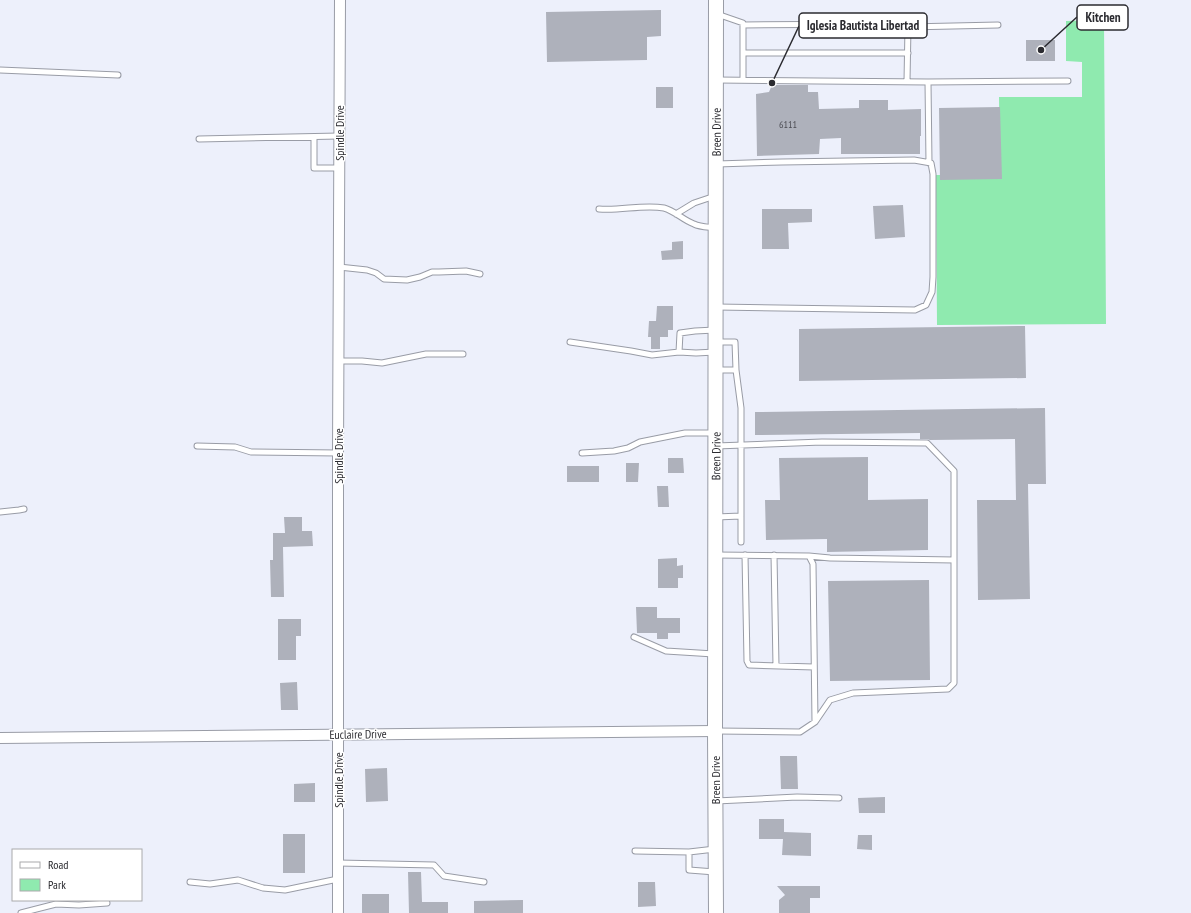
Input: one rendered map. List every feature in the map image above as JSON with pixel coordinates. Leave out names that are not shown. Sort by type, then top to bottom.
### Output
[{"type":"street","name":"Spindle Drive","points":[[338,913],[338,360],[340,0]]},
{"type":"street","name":"Breen Drive","points":[[716,7],[716,913]]},
{"type":"street","name":"Euclaire Drive","points":[[0,738],[715,731]]},
{"type":"lane","points":[[716,7],[743,24],[891,24],[908,27],[998,25]]},
{"type":"lane","points":[[743,24],[743,80]]},
{"type":"lane","points":[[907,81],[908,27]]},
{"type":"lane","points":[[743,53],[908,53]]},
{"type":"lane","points":[[0,70],[118,75]]},
{"type":"lane","points":[[716,80],[928,82],[1068,81]]},
{"type":"lane","points":[[716,306],[915,310],[926,305],[932,292],[933,277],[933,174],[931,163],[929,163],[928,82]]},
{"type":"lane","points":[[200,138],[339,136]]},
{"type":"lane","points":[[314,137],[314,168],[339,168]]},
{"type":"lane","points":[[716,164],[906,160],[929,163]]},
{"type":"lane","points":[[676,214],[694,203],[716,196]]},
{"type":"lane","points":[[599,209],[608,210],[641,207],[668,209],[695,225],[716,228]]},
{"type":"lane","points":[[339,267],[367,270],[376,273],[384,279],[407,280],[432,272],[466,271],[480,274]]},
{"type":"lane","points":[[679,352],[680,333],[695,330],[716,341],[735,342],[736,370],[741,408],[741,542]]},
{"type":"lane","points":[[570,342],[652,355],[679,352],[696,353],[716,341]]},
{"type":"lane","points":[[338,360],[382,363],[426,354],[463,354]]},
{"type":"lane","points":[[716,370],[736,370]]},
{"type":"lane","points":[[582,453],[614,451],[628,448],[640,442],[685,433],[741,445],[822,442],[927,443],[954,471],[954,683],[948,689],[853,694],[830,700],[814,722],[800,732],[715,731]]},
{"type":"lane","points":[[197,446],[235,447],[252,452],[338,453]]},
{"type":"lane","points":[[0,512],[24,509]]},
{"type":"lane","points":[[715,517],[741,516]]},
{"type":"lane","points":[[745,555],[747,661],[749,665],[814,667]]},
{"type":"lane","points":[[715,556],[809,556],[830,558],[954,560]]},
{"type":"lane","points":[[774,556],[776,666]]},
{"type":"lane","points":[[809,556],[813,564],[814,722]]},
{"type":"lane","points":[[634,637],[666,651],[715,654]]},
{"type":"lane","points":[[715,801],[797,797],[839,798]]},
{"type":"lane","points":[[635,851],[690,852],[716,849]]},
{"type":"lane","points":[[690,852],[690,870],[716,872]]},
{"type":"lane","points":[[338,863],[434,865],[444,876],[484,882]]},
{"type":"lane","points":[[190,882],[210,884],[238,880],[263,888],[285,890],[338,879]]},
{"type":"lane","points":[[21,913],[56,904],[107,904]]},
{"type":"green space","points":[[1104,20],[1106,324],[937,325],[936,175],[1000,175],[999,97],[1082,97],[1082,62],[1066,61],[1066,21]]},
{"type":"building","points":[[661,10],[661,36],[647,37],[647,60],[547,62],[546,12]]},
{"type":"building","points":[[1026,40],[1055,40],[1055,61],[1026,61]]},
{"type":"building","points":[[772,85],[808,85],[808,92],[818,92],[819,109],[859,108],[859,100],[888,100],[888,110],[921,109],[920,154],[841,154],[841,138],[820,139],[819,154],[757,156],[756,94],[769,92]]},
{"type":"building","points":[[656,87],[673,87],[673,108],[656,108]]},
{"type":"building","points":[[1000,107],[1002,179],[940,180],[939,108]]},
{"type":"building","points":[[903,205],[905,237],[875,239],[873,206]]},
{"type":"building","points":[[762,209],[812,209],[812,222],[788,223],[789,249],[762,249]]},
{"type":"building","points":[[683,241],[683,259],[662,260],[661,251],[672,250],[672,242]]},
{"type":"building","points":[[657,306],[673,306],[673,330],[668,330],[668,337],[660,337],[660,349],[651,349],[651,337],[648,337],[649,321],[656,321]]},
{"type":"building","points":[[1025,326],[1026,378],[799,381],[799,329]]},
{"type":"building","points":[[1045,408],[1046,484],[1028,484],[1030,599],[978,600],[977,500],[1016,500],[1015,439],[930,440],[920,439],[920,433],[755,435],[755,412]]},
{"type":"building","points":[[868,457],[868,500],[928,499],[928,550],[827,552],[827,539],[766,540],[765,500],[780,500],[779,458]]},
{"type":"building","points":[[668,458],[683,458],[684,473],[668,473]]},
{"type":"building","points":[[626,463],[639,463],[638,482],[626,482]]},
{"type":"building","points":[[567,466],[599,466],[599,482],[567,482]]},
{"type":"building","points":[[657,486],[668,486],[669,507],[658,507]]},
{"type":"building","points":[[284,517],[302,517],[302,531],[312,531],[313,546],[283,547],[284,597],[271,597],[270,560],[273,560],[273,533],[285,533]]},
{"type":"building","points":[[677,558],[677,566],[683,565],[683,578],[678,578],[678,588],[658,588],[658,559]]},
{"type":"building","points":[[929,580],[930,680],[830,681],[828,581]]},
{"type":"building","points":[[636,607],[657,607],[657,618],[680,618],[680,633],[668,633],[668,639],[657,639],[657,633],[637,633]]},
{"type":"building","points":[[278,619],[301,619],[301,636],[296,636],[296,660],[278,660]]},
{"type":"building","points":[[297,682],[298,710],[281,710],[280,683]]},
{"type":"building","points":[[780,756],[797,756],[798,789],[781,789]]},
{"type":"building","points":[[387,768],[388,801],[366,802],[365,769]]},
{"type":"building","points":[[315,783],[315,802],[294,802],[294,784]]},
{"type":"building","points":[[885,797],[885,813],[859,813],[858,798]]},
{"type":"building","points":[[759,819],[784,819],[784,832],[811,833],[811,856],[782,855],[783,839],[759,839]]},
{"type":"building","points":[[283,834],[305,834],[305,873],[283,873]]},
{"type":"building","points":[[858,835],[872,835],[872,850],[857,849]]},
{"type":"building","points":[[408,872],[421,872],[422,902],[448,902],[448,913],[409,913]]},
{"type":"building","points":[[638,882],[655,882],[656,906],[638,907]]},
{"type":"building","points":[[777,886],[820,886],[820,898],[810,898],[810,913],[779,913],[779,900],[785,895]]},
{"type":"building","points":[[362,894],[389,894],[389,913],[362,913]]},
{"type":"building","points":[[523,900],[523,913],[474,913],[474,901]]},
{"type":"place","name":"Kitchen","points":[[1041,50]]},
{"type":"place","name":"Iglesia Bautista Libertad","points":[[772,83]]}]
